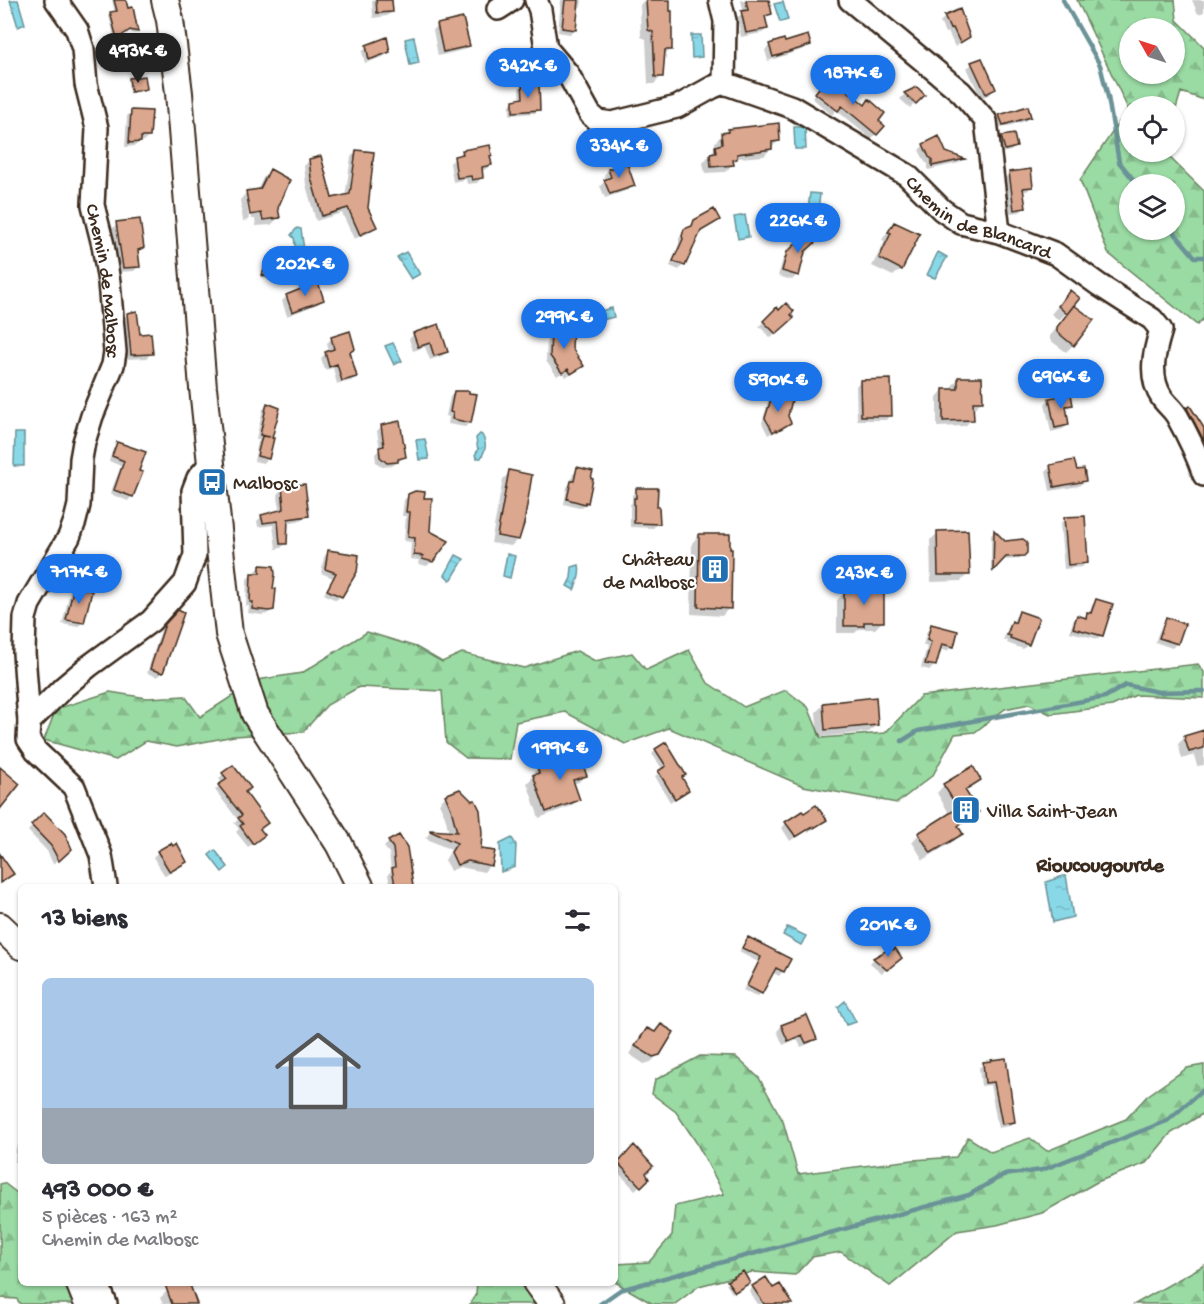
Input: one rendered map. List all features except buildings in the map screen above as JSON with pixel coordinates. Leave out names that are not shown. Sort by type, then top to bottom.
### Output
[{"type":"main road","points":[[165,0],[170,20],[179,93],[210,464],[229,634],[255,714],[339,844],[359,884]]},
{"type":"main road","points":[[0,926],[18,943]]},
{"type":"main road","points":[[81,1286],[88,1304]]},
{"type":"main road","points":[[539,1286],[552,1304]]},
{"type":"street","name":"Chemin de Malbosc","points":[[57,0],[77,30],[83,49],[86,84],[97,128],[93,205],[109,282],[115,352],[113,365],[84,442],[79,505],[75,521],[69,537],[29,604],[25,618],[24,653],[28,739],[36,751],[74,787],[101,855],[106,884]]},
{"type":"street","points":[[536,0],[540,10],[546,48],[568,74],[590,114],[598,121],[612,123],[677,107],[724,83],[725,21],[720,0]]},
{"type":"street","points":[[850,0],[961,92],[986,121],[999,232]]},
{"type":"street","name":"Chemin de Blancard","points":[[724,83],[792,107],[907,175],[942,210],[961,223],[999,232],[1056,254],[1152,320],[1161,330],[1154,354],[1154,379],[1161,397],[1175,413],[1186,434],[1204,475]]},
{"type":"street","points":[[29,722],[89,666],[151,621],[185,583],[195,555],[193,491],[198,478],[210,464]]},
{"type":"street","points":[[99,1286],[106,1304]]},
{"type":"green space","points":[[1077,0],[1175,0],[1177,18],[1119,18],[1119,84],[1185,84],[1185,28],[1204,47],[1204,100],[1181,92],[1180,96],[1122,96]]},
{"type":"green space","points":[[1119,122],[1119,162],[1174,162],[1204,191],[1204,318],[1197,325],[1108,253],[1080,180]]},
{"type":"green space","points":[[367,632],[416,647],[442,662],[462,653],[524,668],[577,651],[595,661],[632,653],[646,670],[689,650],[708,683],[744,707],[786,690],[808,707],[821,738],[885,733],[921,696],[1198,664],[1204,672],[1204,698],[1136,695],[1112,706],[1050,714],[1029,704],[1005,709],[975,732],[955,734],[933,775],[897,803],[803,786],[669,728],[625,744],[565,712],[516,722],[510,759],[466,758],[446,742],[442,691],[359,687],[327,705],[303,732],[234,736],[177,747],[146,741],[116,760],[44,740],[56,709],[110,692],[147,698],[185,696],[200,717],[257,680],[302,673]]},
{"type":"green space","points":[[700,1056],[736,1057],[759,1078],[783,1121],[798,1174],[956,1157],[968,1137],[991,1152],[1030,1138],[1047,1151],[1126,1119],[1147,1096],[1187,1068],[1204,1065],[1204,1113],[1170,1134],[1146,1163],[1097,1182],[1042,1213],[997,1225],[957,1231],[890,1286],[841,1252],[812,1257],[795,1275],[752,1272],[699,1286],[675,1304],[653,1304],[618,1284],[618,1264],[649,1262],[672,1235],[675,1206],[724,1194],[696,1142],[676,1112],[652,1094],[655,1080]]},
{"type":"green space","points":[[4,1183],[18,1194],[18,1286],[69,1286],[77,1304],[20,1304],[17,1299],[0,1298],[0,1184]]},
{"type":"green space","points":[[1204,1265],[1204,1304],[1135,1304]]},
{"type":"green space","points":[[477,1286],[522,1286],[538,1304],[470,1304],[476,1294]]},
{"type":"water","points":[[10,0],[18,0],[25,24],[18,27]]},
{"type":"water","points":[[783,2],[788,20],[780,22],[774,4]]},
{"type":"water","points":[[691,35],[701,35],[702,57],[692,58]]},
{"type":"water","points":[[414,37],[419,63],[410,65],[405,39]]},
{"type":"water","points":[[794,127],[805,127],[806,149],[795,149]]},
{"type":"water","points":[[810,193],[820,194],[817,220],[807,219]]},
{"type":"water","points":[[745,215],[749,237],[738,239],[734,217]]},
{"type":"water","points":[[297,228],[301,229],[304,250],[302,255],[296,250],[294,238],[291,235]]},
{"type":"water","points":[[406,252],[420,274],[411,279],[397,257]]},
{"type":"water","points":[[938,252],[947,257],[935,278],[927,275]]},
{"type":"water","points":[[612,308],[614,317],[594,322],[592,313]]},
{"type":"water","points":[[393,343],[402,361],[394,365],[385,346]]},
{"type":"water","points":[[15,433],[24,433],[24,466],[14,466]]},
{"type":"water","points":[[480,434],[484,438],[485,446],[481,458],[477,458],[475,455],[478,450],[476,438]]},
{"type":"water","points":[[425,439],[429,459],[419,460],[416,440]]},
{"type":"water","points":[[507,554],[515,556],[510,578],[503,576]]},
{"type":"water","points":[[456,555],[464,559],[450,580],[445,575]]},
{"type":"water","points":[[579,565],[579,578],[574,590],[567,586],[571,578],[572,567]]},
{"type":"water","points":[[512,838],[516,845],[515,867],[501,872],[500,844]]},
{"type":"water","points":[[215,850],[228,867],[222,872],[209,855]]},
{"type":"water","points":[[1066,875],[1073,917],[1053,922],[1046,882]]},
{"type":"water","points":[[787,927],[806,936],[801,945],[783,935]]},
{"type":"water","points":[[845,1001],[856,1022],[846,1025],[838,1007]]},
{"type":"waterway","points":[[1063,0],[1100,65],[1119,162],[1129,174]]},
{"type":"waterway","points":[[1181,240],[1195,257],[1204,257]]},
{"type":"waterway","points":[[902,741],[918,731],[1105,697],[1126,685],[1158,692],[1204,691]]},
{"type":"waterway","points":[[600,1304],[620,1290],[969,1195],[1003,1175],[1042,1170],[1167,1121],[1204,1089]]},
{"type":"place","name":"Malbosc","points":[[212,482]]},
{"type":"place","name":"Château de Malbosc","points":[[715,569]]},
{"type":"place","name":"Villa Saint-Jean","points":[[966,810]]},
{"type":"district","name":"Rioucougourde","points":[[1100,864]]}]
